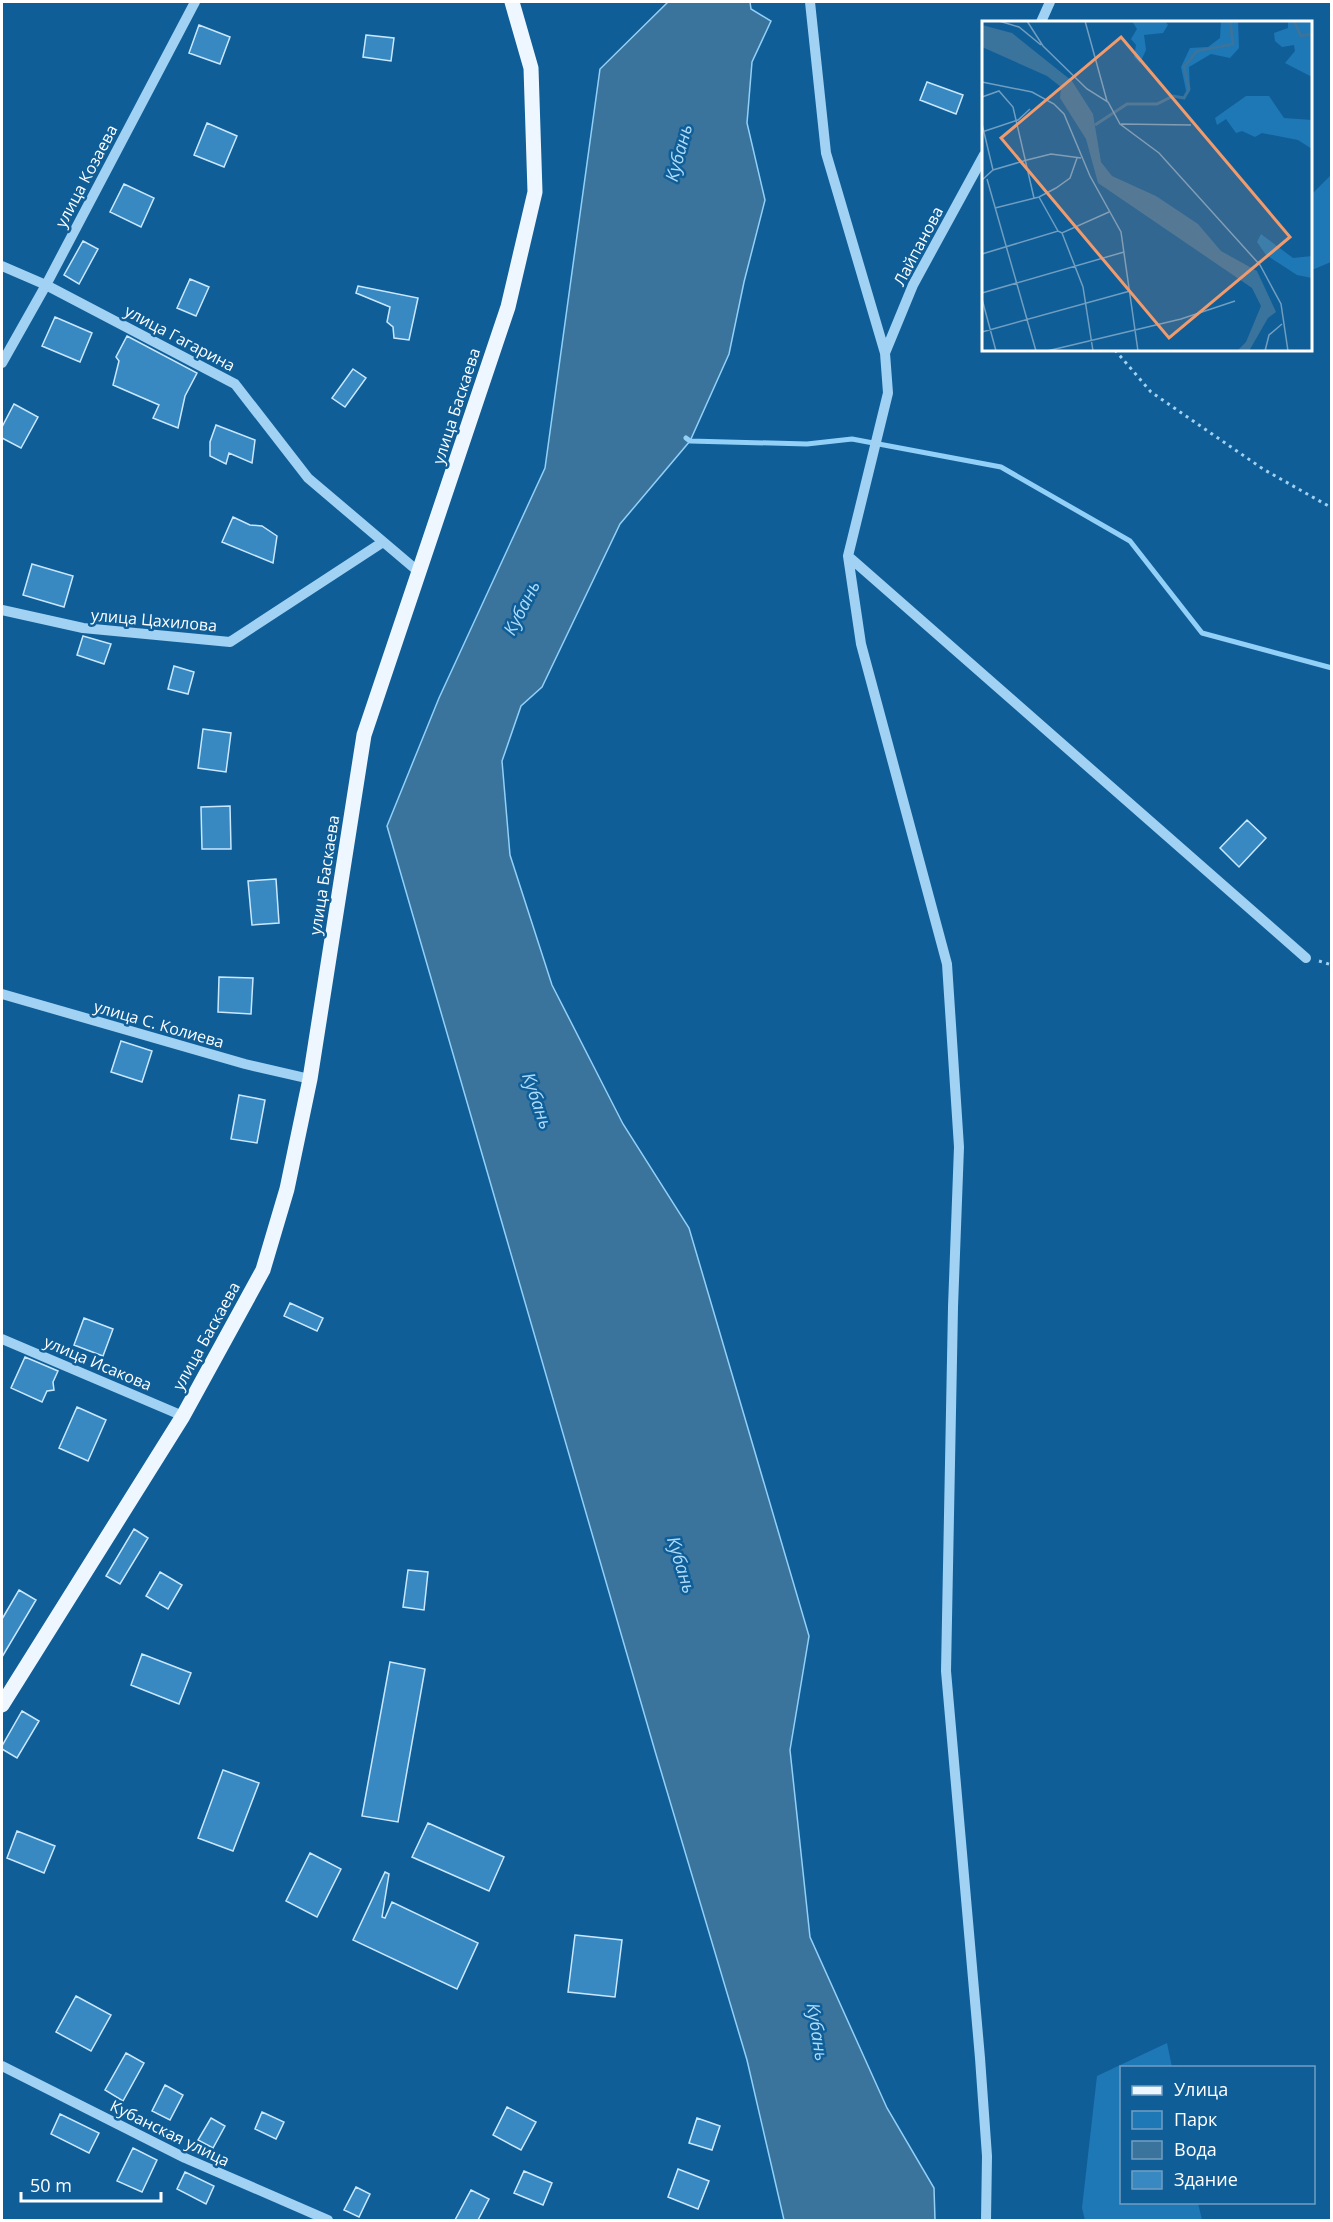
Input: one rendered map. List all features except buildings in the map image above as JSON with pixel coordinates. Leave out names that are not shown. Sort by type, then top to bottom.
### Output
[{"type":"main road","name":"улица Баскаева","points":[[2,1702],[183,1416],[263,1270],[287,1189],[310,1079],[364,735],[508,307],[536,192],[531,68],[512,2]]},
{"type":"street","name":"улица Козаева","points":[[2,363],[46,285],[195,2]]},
{"type":"street","points":[[810,2],[826,153],[885,353],[888,393],[848,556],[861,644],[947,964],[959,1147],[951,1364],[946,1671],[980,2058],[987,2156],[986,2220]]},
{"type":"street","points":[[1041,21],[1050,2]]},
{"type":"street","name":"Лайпанова","points":[[885,353],[913,285],[982,159]]},
{"type":"street","name":"улица Гагарина","points":[[2,266],[46,285],[235,384],[308,478],[420,573]]},
{"type":"street","name":"улица Цахилова","points":[[2,609],[83,628],[230,642],[383,542]]},
{"type":"street","points":[[848,556],[1306,958]]},
{"type":"street","name":"улица С. Колиева","points":[[2,994],[245,1064],[310,1079]]},
{"type":"street","name":"улица Исакова","points":[[2,1339],[183,1416]]},
{"type":"street","name":"Кубанская улица","points":[[2,2066],[184,2158],[328,2220]]},
{"type":"path","points":[[1116,351],[1151,392],[1263,469],[1332,508]]},
{"type":"green space","points":[[1331,175],[1331,262],[1312,270],[1312,194]]},
{"type":"green space","points":[[1167,2043],[1172,2066],[1120,2066],[1120,2204],[1198,2204],[1202,2220],[1085,2220],[1082,2208],[1097,2076]]},
{"type":"water","name":"Кубань","points":[[668,2],[750,2],[751,9],[771,21],[752,62],[747,123],[765,200],[729,354],[690,441],[620,524],[542,687],[521,706],[502,761],[510,855],[552,985],[623,1124],[689,1228],[809,1636],[790,1750],[810,1937],[887,2108],[934,2188],[935,2220],[784,2220],[747,2060],[387,826],[439,698],[545,468],[600,69]]},
{"type":"waterway","points":[[686,438],[690,441],[807,444],[852,439],[1001,467],[1130,541],[1202,633],[1332,668]]}]
